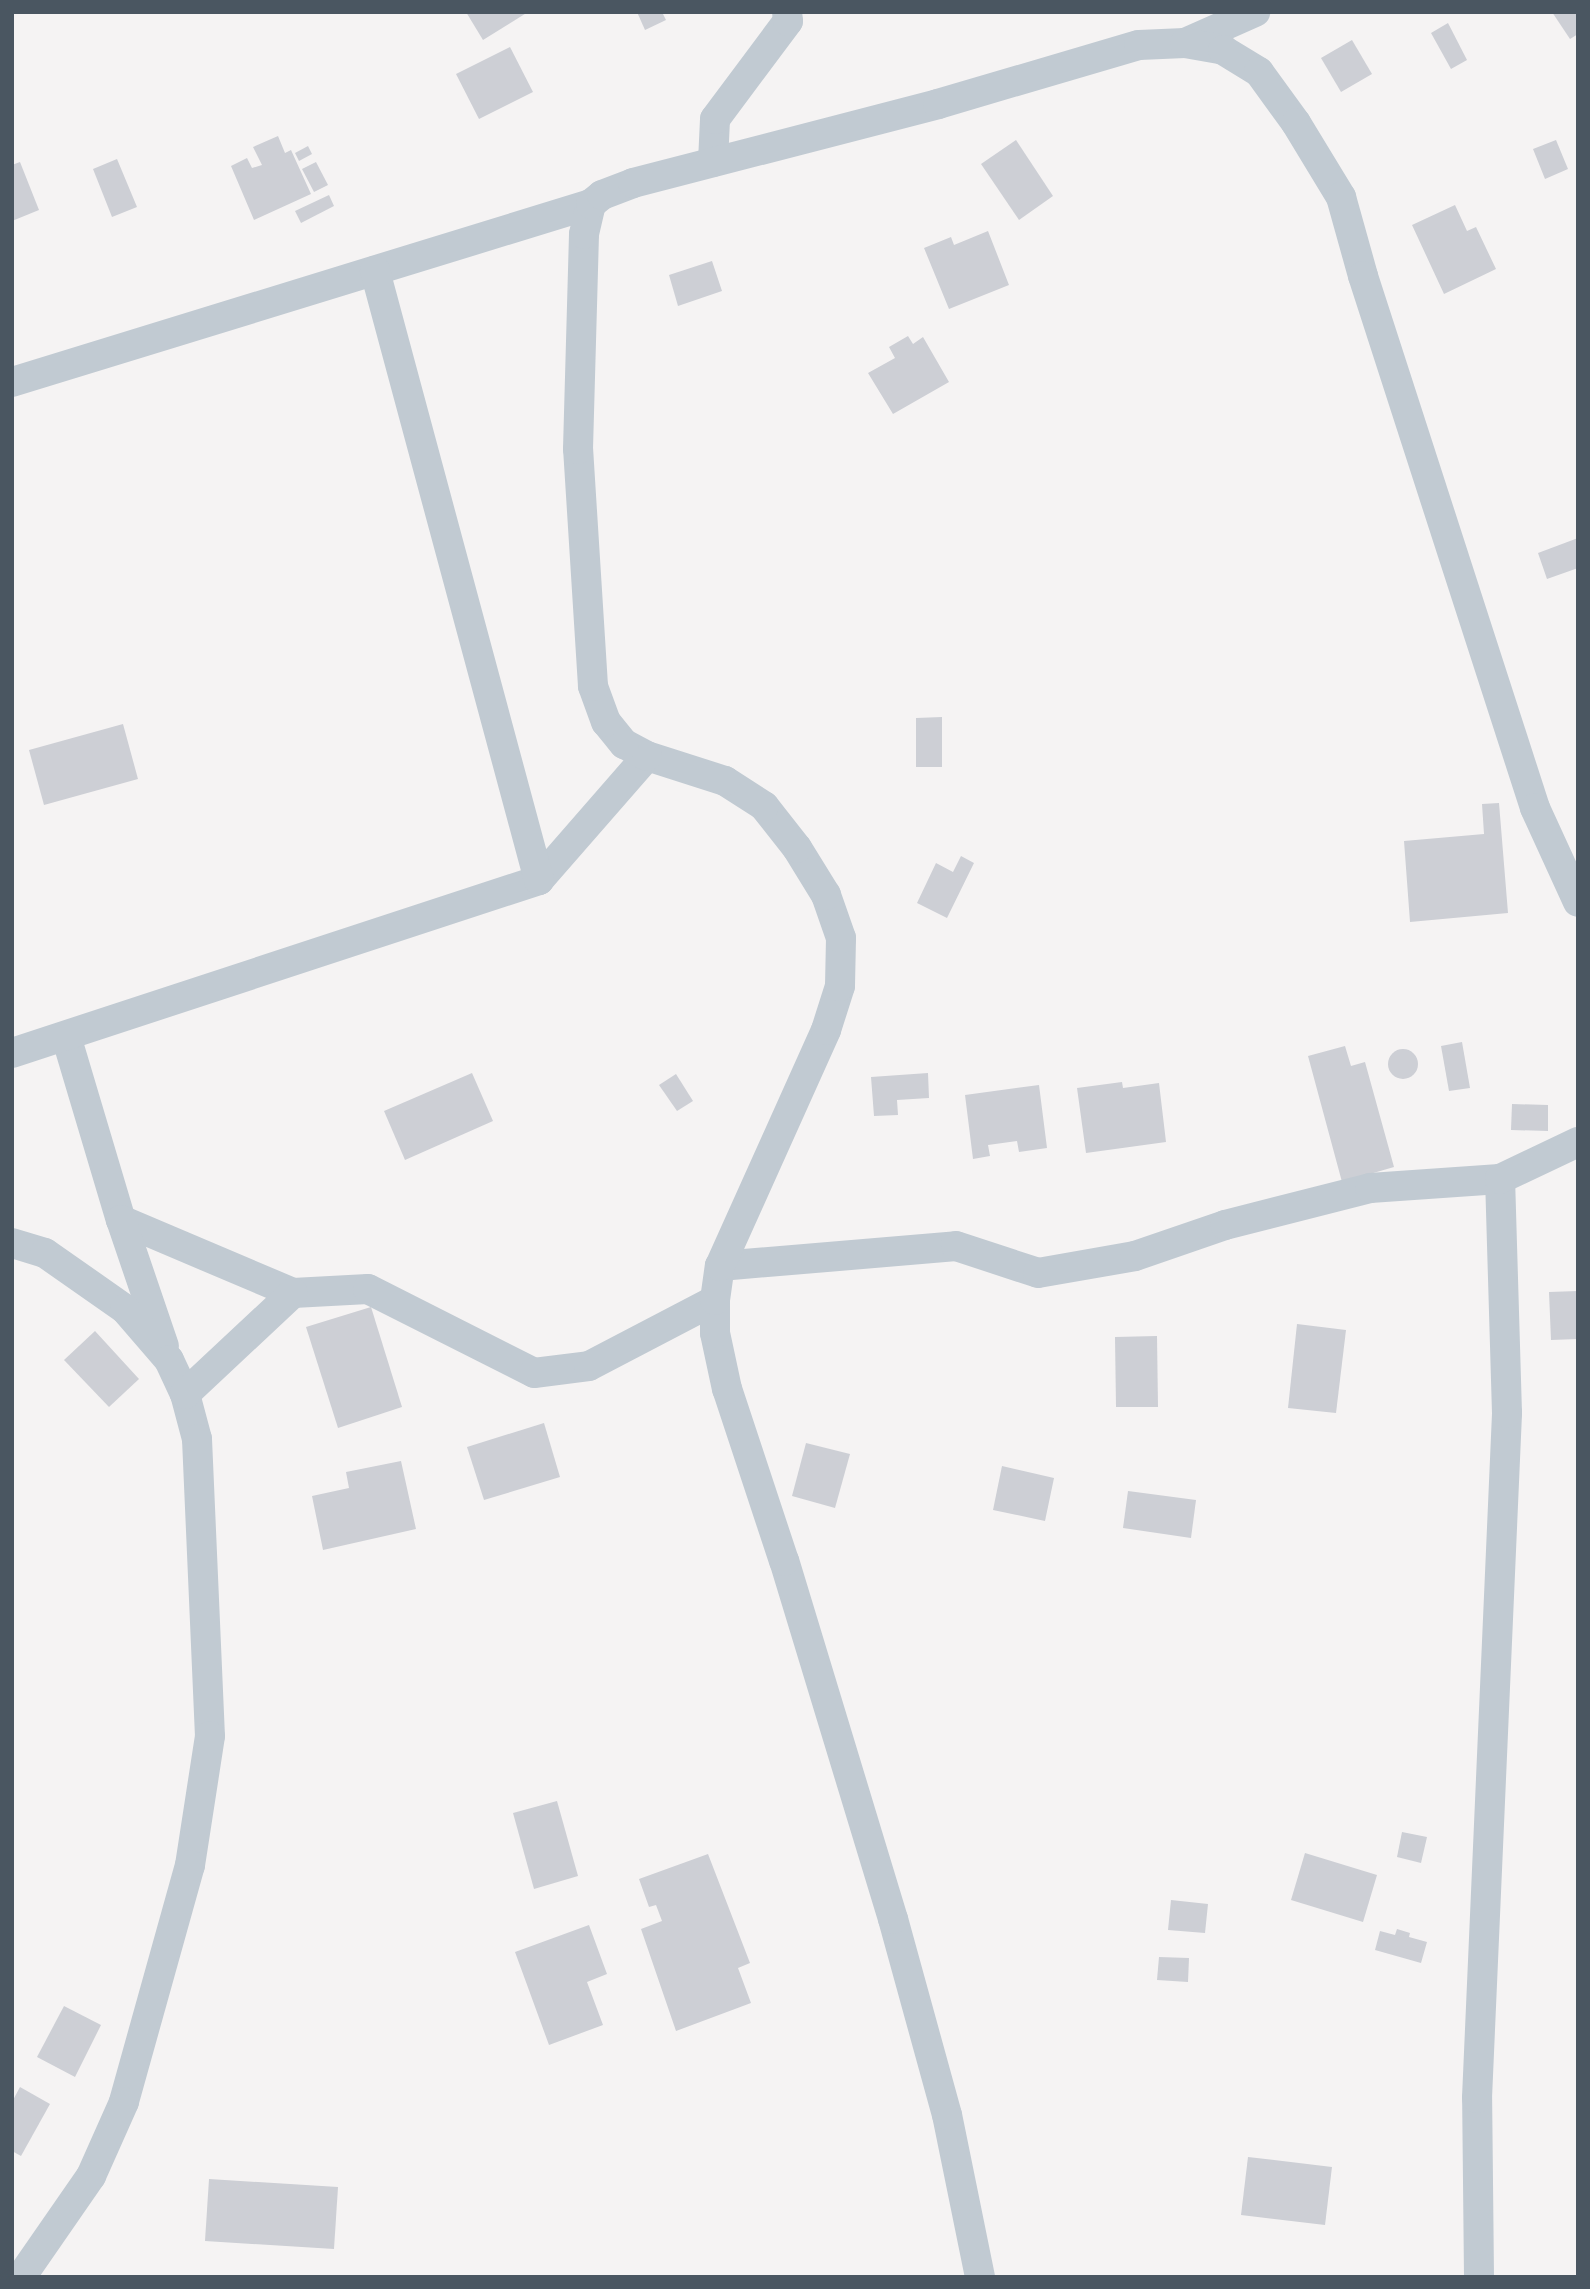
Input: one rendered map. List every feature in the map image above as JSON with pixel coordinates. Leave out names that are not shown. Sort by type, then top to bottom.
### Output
[{"type":"street","points":[[713,162],[715,119],[788,21],[787,12]]},
{"type":"street","points":[[1185,43],[1255,12]]},
{"type":"street","points":[[12,382],[591,204],[602,195],[633,183],[938,104],[1139,45],[1185,43],[1223,50],[1259,72],[1296,122],[1340,197],[1535,808],[1578,902]]},
{"type":"street","points":[[591,204],[584,234],[578,449],[593,686],[606,722],[624,744],[647,756],[725,781],[764,806],[797,848],[826,895],[841,938],[840,986],[826,1030],[720,1266],[715,1300],[715,1333],[727,1389],[784,1560],[893,1919],[947,2115],[980,2277]]},
{"type":"street","points":[[375,271],[539,880]]},
{"type":"street","points":[[12,1053],[539,880],[647,756]]},
{"type":"street","points":[[21,2277],[91,2176],[124,2102],[190,1865],[210,1736],[197,1439],[185,1394],[169,1360],[121,1220],[66,1036]]},
{"type":"street","points":[[720,1266],[956,1245],[1038,1273],[1135,1256],[1225,1225],[1370,1188],[1500,1179],[1578,1142]]},
{"type":"street","points":[[1479,2277],[1477,2098],[1507,1413],[1500,1179]]},
{"type":"street","points":[[121,1220],[293,1293],[369,1289],[534,1373],[589,1366],[715,1300]]},
{"type":"street","points":[[12,1243],[45,1253],[125,1309],[169,1360]]},
{"type":"street","points":[[185,1394],[293,1293]]},
{"type":"building","points":[[466,12],[528,12],[483,40]]},
{"type":"building","points":[[637,12],[662,12],[666,20],[645,30]]},
{"type":"building","points":[[1552,12],[1578,12],[1578,34],[1570,39]]},
{"type":"building","points":[[1448,23],[1467,60],[1451,69],[1431,33]]},
{"type":"building","points":[[1352,40],[1372,74],[1341,92],[1321,58]]},
{"type":"building","points":[[510,47],[533,92],[479,119],[456,74]]},
{"type":"building","points":[[278,136],[285,153],[291,150],[311,194],[254,220],[231,166],[247,158],[252,168],[262,165],[253,147]]},
{"type":"building","points":[[1016,140],[1053,196],[1019,220],[981,164]]},
{"type":"building","points":[[1556,140],[1568,169],[1545,179],[1533,149]]},
{"type":"building","points":[[308,146],[312,154],[299,161],[295,153]]},
{"type":"building","points":[[117,159],[137,207],[112,217],[93,169]]},
{"type":"building","points":[[20,162],[39,210],[12,221],[12,165]]},
{"type":"building","points":[[316,162],[328,185],[314,192],[302,169]]},
{"type":"building","points":[[329,195],[334,206],[301,223],[295,211]]},
{"type":"building","points":[[1455,205],[1467,231],[1476,227],[1496,269],[1444,294],[1412,225]]},
{"type":"building","points":[[988,231],[1009,285],[949,309],[924,248],[951,237],[954,245]]},
{"type":"building","points":[[712,261],[722,291],[678,306],[669,275]]},
{"type":"building","points":[[908,336],[913,344],[923,337],[949,382],[893,414],[868,373],[895,358],[889,347]]},
{"type":"building","points":[[1578,538],[1578,568],[1547,579],[1538,553]]},
{"type":"building","points":[[942,717],[942,767],[916,767],[916,718]]},
{"type":"building","points":[[123,724],[138,779],[44,805],[29,750]]},
{"type":"building","points":[[1499,803],[1508,913],[1410,922],[1404,841],[1484,834],[1482,804]]},
{"type":"building","points":[[961,856],[974,863],[947,918],[917,903],[936,863],[953,872]]},
{"type":"building","points":[[1462,1042],[1470,1088],[1449,1091],[1441,1046]]},
{"type":"building","points":[[1345,1046],[1351,1066],[1365,1062],[1394,1167],[1342,1182],[1308,1056]]},
{"type":"building","points":[[1403,1049],[1414,1053],[1418,1064],[1414,1075],[1403,1079],[1392,1075],[1388,1064],[1392,1053]]},
{"type":"building","points":[[472,1073],[493,1121],[405,1160],[384,1111]]},
{"type":"building","points":[[928,1073],[929,1098],[897,1100],[898,1115],[874,1116],[871,1077]]},
{"type":"building","points":[[676,1074],[693,1101],[677,1111],[659,1085]]},
{"type":"building","points":[[1122,1082],[1123,1088],[1159,1083],[1166,1142],[1086,1153],[1077,1088]]},
{"type":"building","points":[[1039,1085],[1047,1148],[1019,1152],[1017,1141],[988,1145],[990,1156],[973,1159],[965,1095]]},
{"type":"building","points":[[1512,1104],[1548,1105],[1548,1131],[1511,1130]]},
{"type":"building","points":[[1578,1291],[1578,1339],[1551,1340],[1549,1292]]},
{"type":"building","points":[[371,1307],[402,1407],[338,1428],[306,1327]]},
{"type":"building","points":[[1297,1324],[1346,1330],[1336,1413],[1288,1408]]},
{"type":"building","points":[[95,1331],[139,1379],[109,1407],[64,1360]]},
{"type":"building","points":[[1157,1336],[1158,1407],[1116,1407],[1115,1337]]},
{"type":"building","points":[[544,1423],[560,1477],[484,1500],[467,1447]]},
{"type":"building","points":[[806,1443],[850,1454],[835,1508],[792,1496]]},
{"type":"building","points":[[401,1461],[416,1529],[323,1550],[312,1496],[349,1488],[346,1472]]},
{"type":"building","points":[[1002,1466],[1054,1478],[1045,1521],[993,1510]]},
{"type":"building","points":[[1128,1491],[1196,1500],[1191,1538],[1123,1528]]},
{"type":"building","points":[[557,1801],[578,1876],[534,1889],[513,1813]]},
{"type":"building","points":[[1402,1832],[1427,1837],[1421,1863],[1397,1857]]},
{"type":"building","points":[[1305,1853],[1377,1875],[1363,1922],[1291,1900]]},
{"type":"building","points":[[708,1854],[750,1963],[738,1968],[751,2003],[676,2031],[641,1929],[662,1921],[656,1905],[649,1907],[639,1879]]},
{"type":"building","points":[[1171,1900],[1208,1904],[1205,1933],[1168,1930]]},
{"type":"building","points":[[589,1925],[607,1974],[587,1982],[603,2025],[549,2045],[515,1952]]},
{"type":"building","points":[[1397,1929],[1410,1933],[1409,1937],[1427,1942],[1421,1963],[1375,1950],[1380,1931],[1395,1935]]},
{"type":"building","points":[[1159,1957],[1189,1958],[1188,1982],[1157,1980]]},
{"type":"building","points":[[64,2006],[101,2025],[75,2077],[37,2057]]},
{"type":"building","points":[[20,2087],[50,2104],[21,2156],[12,2151],[12,2102]]},
{"type":"building","points":[[1248,2157],[1332,2167],[1325,2225],[1241,2215]]},
{"type":"building","points":[[209,2179],[338,2187],[334,2249],[205,2241]]}]
